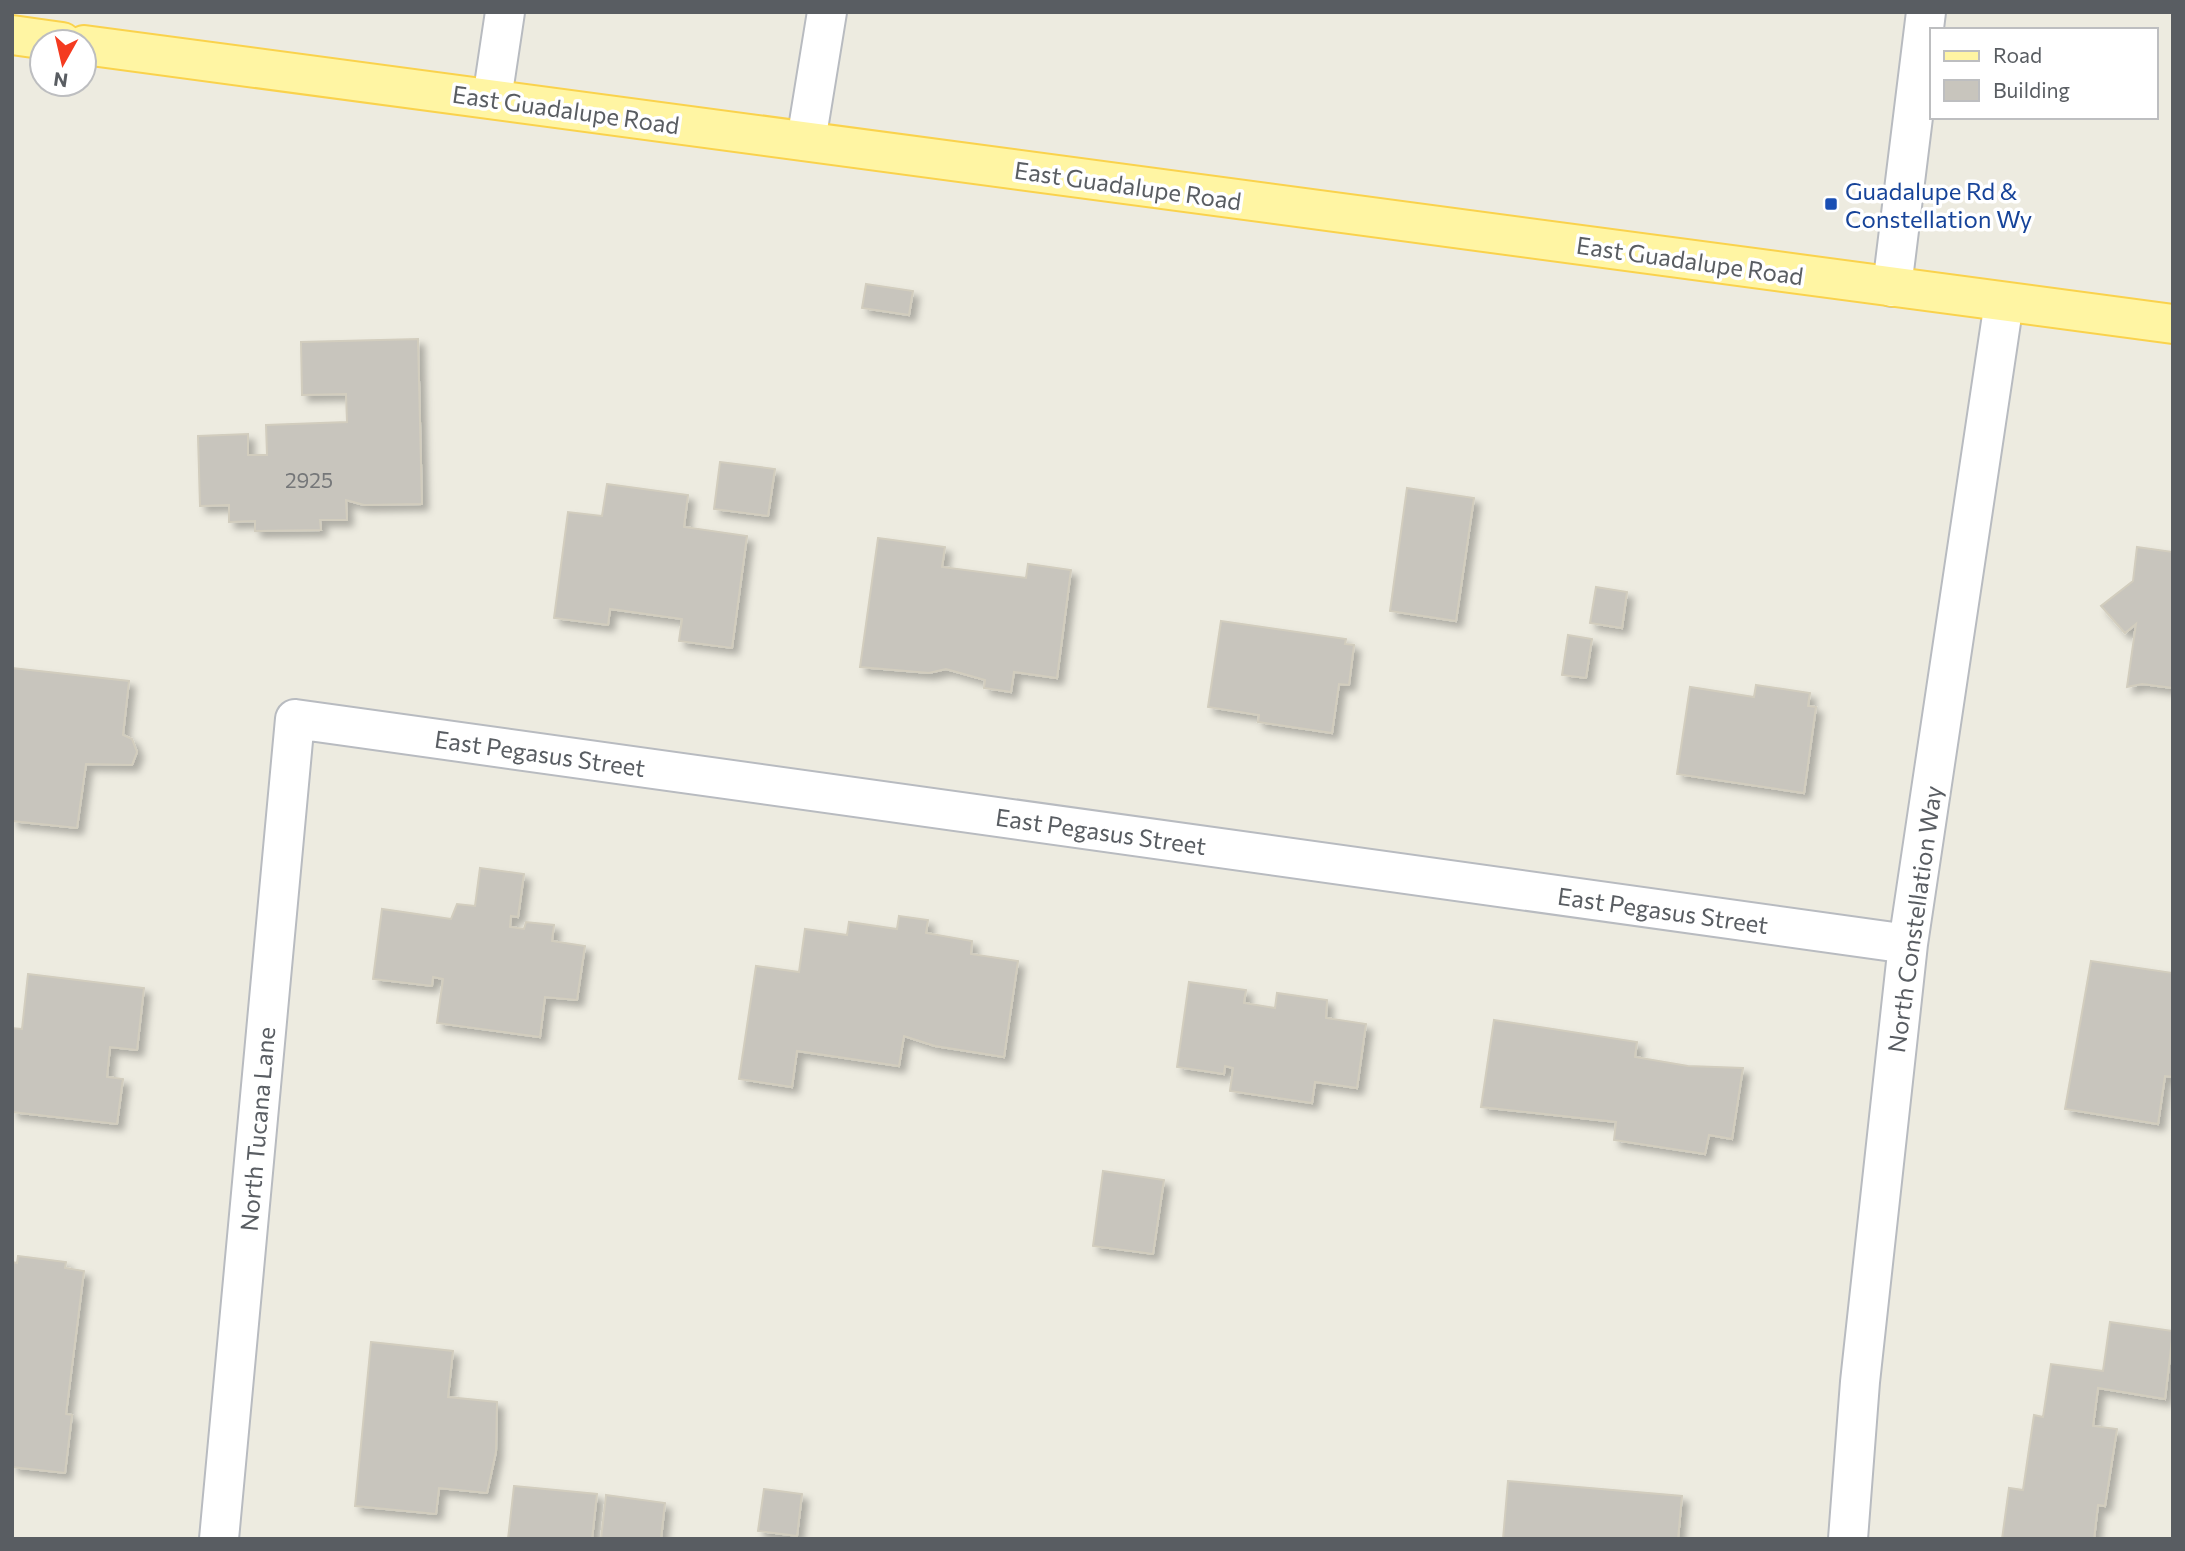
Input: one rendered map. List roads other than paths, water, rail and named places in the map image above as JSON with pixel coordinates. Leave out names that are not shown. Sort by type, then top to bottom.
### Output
[{"type":"main road","name":"East Guadalupe Road","points":[[98,47],[2173,324]]},
{"type":"street","points":[[492,99],[505,12]]},
{"type":"street","points":[[806,141],[827,12]]},
{"type":"street","points":[[1892,287],[1926,12]]},
{"type":"street","name":"North Constellation Way","points":[[1848,1539],[1860,1382],[1908,944],[2004,302]]},
{"type":"street","name":"East Pegasus Street","points":[[295,719],[1908,944]]},
{"type":"street","name":"North Tucana Lane","points":[[219,1539],[295,719]]},
{"type":"place","name":"Guadalupe Rd & Constellation Wy","points":[[1831,204]]}]
